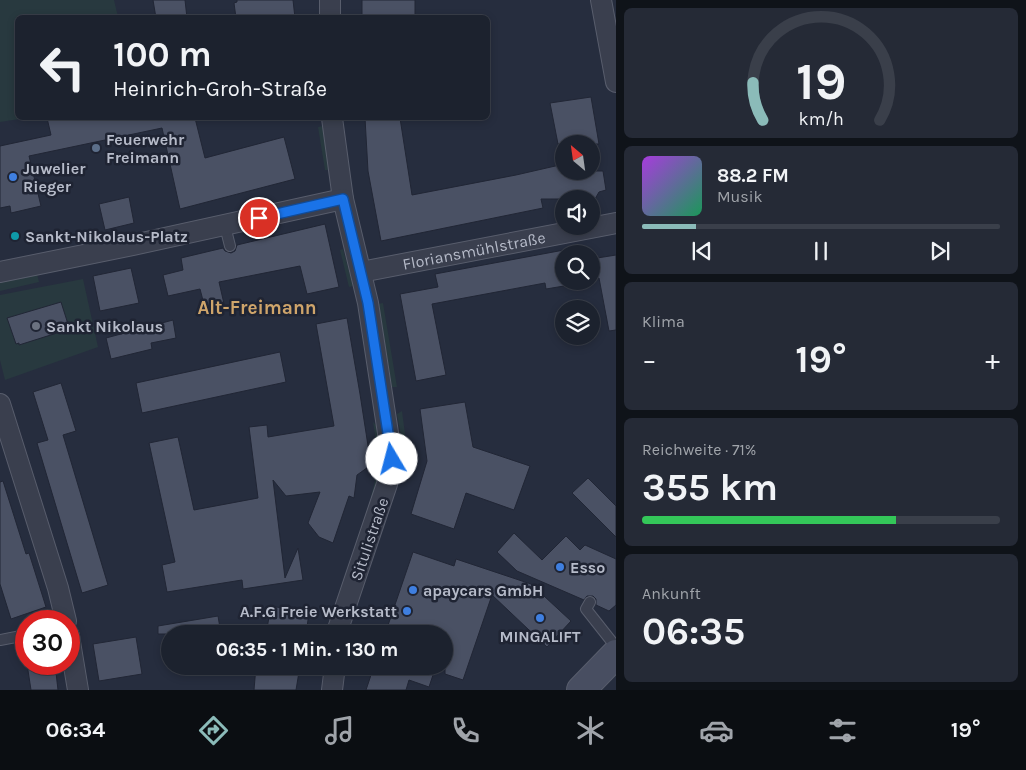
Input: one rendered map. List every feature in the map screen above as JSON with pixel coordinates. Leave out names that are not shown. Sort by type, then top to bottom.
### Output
[{"type":"main road","points":[[581,690],[616,654]]},
{"type":"street","points":[[330,0],[330,15]]},
{"type":"street","points":[[601,0],[616,82]]},
{"type":"street","name":"Situlistraße","points":[[332,120],[343,199],[368,303],[392,459],[387,484],[339,625]]},
{"type":"street","points":[[0,272],[225,226],[343,199]]},
{"type":"street","name":"Floriansmühlstraße","points":[[361,272],[616,222]]},
{"type":"street","points":[[0,406],[63,610]]},
{"type":"street","points":[[76,675],[78,690]]},
{"type":"street","points":[[332,690],[333,675]]},
{"type":"lane","points":[[225,226],[230,246]]},
{"type":"lane","points":[[590,602],[586,609],[616,647]]},
{"type":"lane","points":[[0,640],[15,638]]},
{"type":"shaded area","points":[[0,0],[114,0],[118,15],[15,15],[15,120],[0,122]]},
{"type":"shaded area","points":[[323,126],[329,162],[328,170],[325,170],[318,127]]},
{"type":"shaded area","points":[[343,249],[353,286],[349,287],[340,250]]},
{"type":"shaded area","points":[[37,274],[39,282],[0,291],[0,282]]},
{"type":"shaded area","points":[[83,279],[98,347],[5,380],[0,360],[0,295]]},
{"type":"shaded area","points":[[383,303],[397,387],[392,387],[378,304]]},
{"type":"shaded area","points":[[402,411],[405,434],[405,459],[403,459],[397,414]]},
{"type":"shaded area","points":[[373,422],[378,427],[380,446],[380,472],[375,498],[371,496],[376,476],[377,459]]},
{"type":"building","points":[[153,0],[185,0],[187,15],[156,15]]},
{"type":"building","points":[[237,0],[293,0],[295,15],[236,15],[234,3]]},
{"type":"building","points":[[362,0],[415,0],[415,15],[362,15]]},
{"type":"building","points":[[591,97],[597,135],[556,135],[550,103]]},
{"type":"building","points":[[47,120],[196,120],[205,158],[284,137],[295,179],[180,209],[162,128],[29,156],[41,206],[11,213],[10,206],[0,208],[0,146],[51,135]]},
{"type":"building","points":[[365,120],[400,120],[412,195],[555,166],[555,180],[600,180],[600,171],[603,171],[606,190],[600,192],[600,190],[555,190],[555,199],[541,199],[543,208],[381,241],[368,171]]},
{"type":"building","points":[[129,197],[134,223],[105,230],[99,204]]},
{"type":"building","points":[[325,224],[339,287],[307,294],[300,266],[219,282],[225,308],[206,312],[200,289],[168,296],[163,275],[183,270],[181,258],[223,248],[231,253],[235,251],[237,245]]},
{"type":"building","points":[[555,252],[555,288],[546,289],[545,283],[432,304],[446,375],[416,381],[400,294],[438,287],[435,274]]},
{"type":"building","points":[[616,255],[616,330],[609,331],[600,283],[600,258]]},
{"type":"building","points":[[131,268],[139,303],[100,311],[93,276]]},
{"type":"building","name":"Sankt Nikolaus","points":[[61,302],[68,324],[55,328],[57,333],[19,345],[19,343],[16,344],[7,318]]},
{"type":"building","points":[[347,318],[371,465],[357,475],[354,498],[349,496],[333,543],[319,537],[308,523],[320,492],[286,496],[273,480],[285,578],[298,548],[303,580],[243,589],[242,580],[167,592],[162,565],[175,562],[149,443],[178,437],[194,510],[258,498],[249,427],[267,425],[268,437],[334,426],[316,324]]},
{"type":"building","points":[[173,320],[176,338],[151,343],[152,349],[111,359],[106,338]]},
{"type":"building","points":[[280,352],[286,382],[142,413],[136,383]]},
{"type":"building","points":[[61,383],[76,431],[63,435],[108,585],[82,593],[37,443],[48,440],[33,392]]},
{"type":"building","points":[[465,402],[473,447],[530,466],[514,510],[466,493],[454,529],[411,514],[427,461],[420,409]]},
{"type":"building","points":[[588,478],[616,506],[616,537],[572,493]]},
{"type":"building","points":[[3,481],[26,554],[29,553],[46,607],[37,610],[15,610],[15,618],[11,619],[0,584],[0,482]]},
{"type":"building","points":[[514,533],[542,560],[566,536],[580,550],[585,545],[616,559],[616,605],[609,611],[596,605],[596,599],[593,596],[587,596],[584,600],[517,571],[497,552]]},
{"type":"building","points":[[413,552],[454,566],[456,559],[531,584],[571,621],[547,647],[492,595],[463,680],[448,675],[453,675],[453,625],[388,625]]},
{"type":"building","points":[[271,606],[309,613],[307,625],[268,625]]},
{"type":"building","points":[[218,616],[220,625],[164,625]]},
{"type":"building","points":[[158,626],[161,626],[161,634],[158,634]]},
{"type":"building","points":[[136,637],[142,674],[99,681],[93,644]]},
{"type":"building","points":[[29,675],[56,675],[58,690],[31,690]]},
{"type":"building","points":[[255,675],[298,675],[296,690],[254,690]]},
{"type":"building","points":[[371,675],[433,675],[429,687],[409,680],[406,690],[366,690]]},
{"type":"place","name":"Feuerwehr Freimann","points":[[96,148]]},
{"type":"place","name":"Juwelier Rieger","points":[[13,177]]},
{"type":"place","name":"Sankt-Nikolaus-Platz","points":[[15,236]]},
{"type":"place","name":"Sankt Nikolaus","points":[[36,326]]},
{"type":"place","name":"Esso","points":[[560,567]]},
{"type":"place","name":"apaycars GmbH","points":[[413,590]]},
{"type":"place","name":"A.F.G Freie Werkstatt","points":[[407,611]]},
{"type":"place","name":"MINGALIFT","points":[[540,618]]},
{"type":"district","name":"Alt-Freimann","points":[[257,307]]},
{"type":"route","points":[[259,218],[343,199],[368,303],[392,459]]}]
